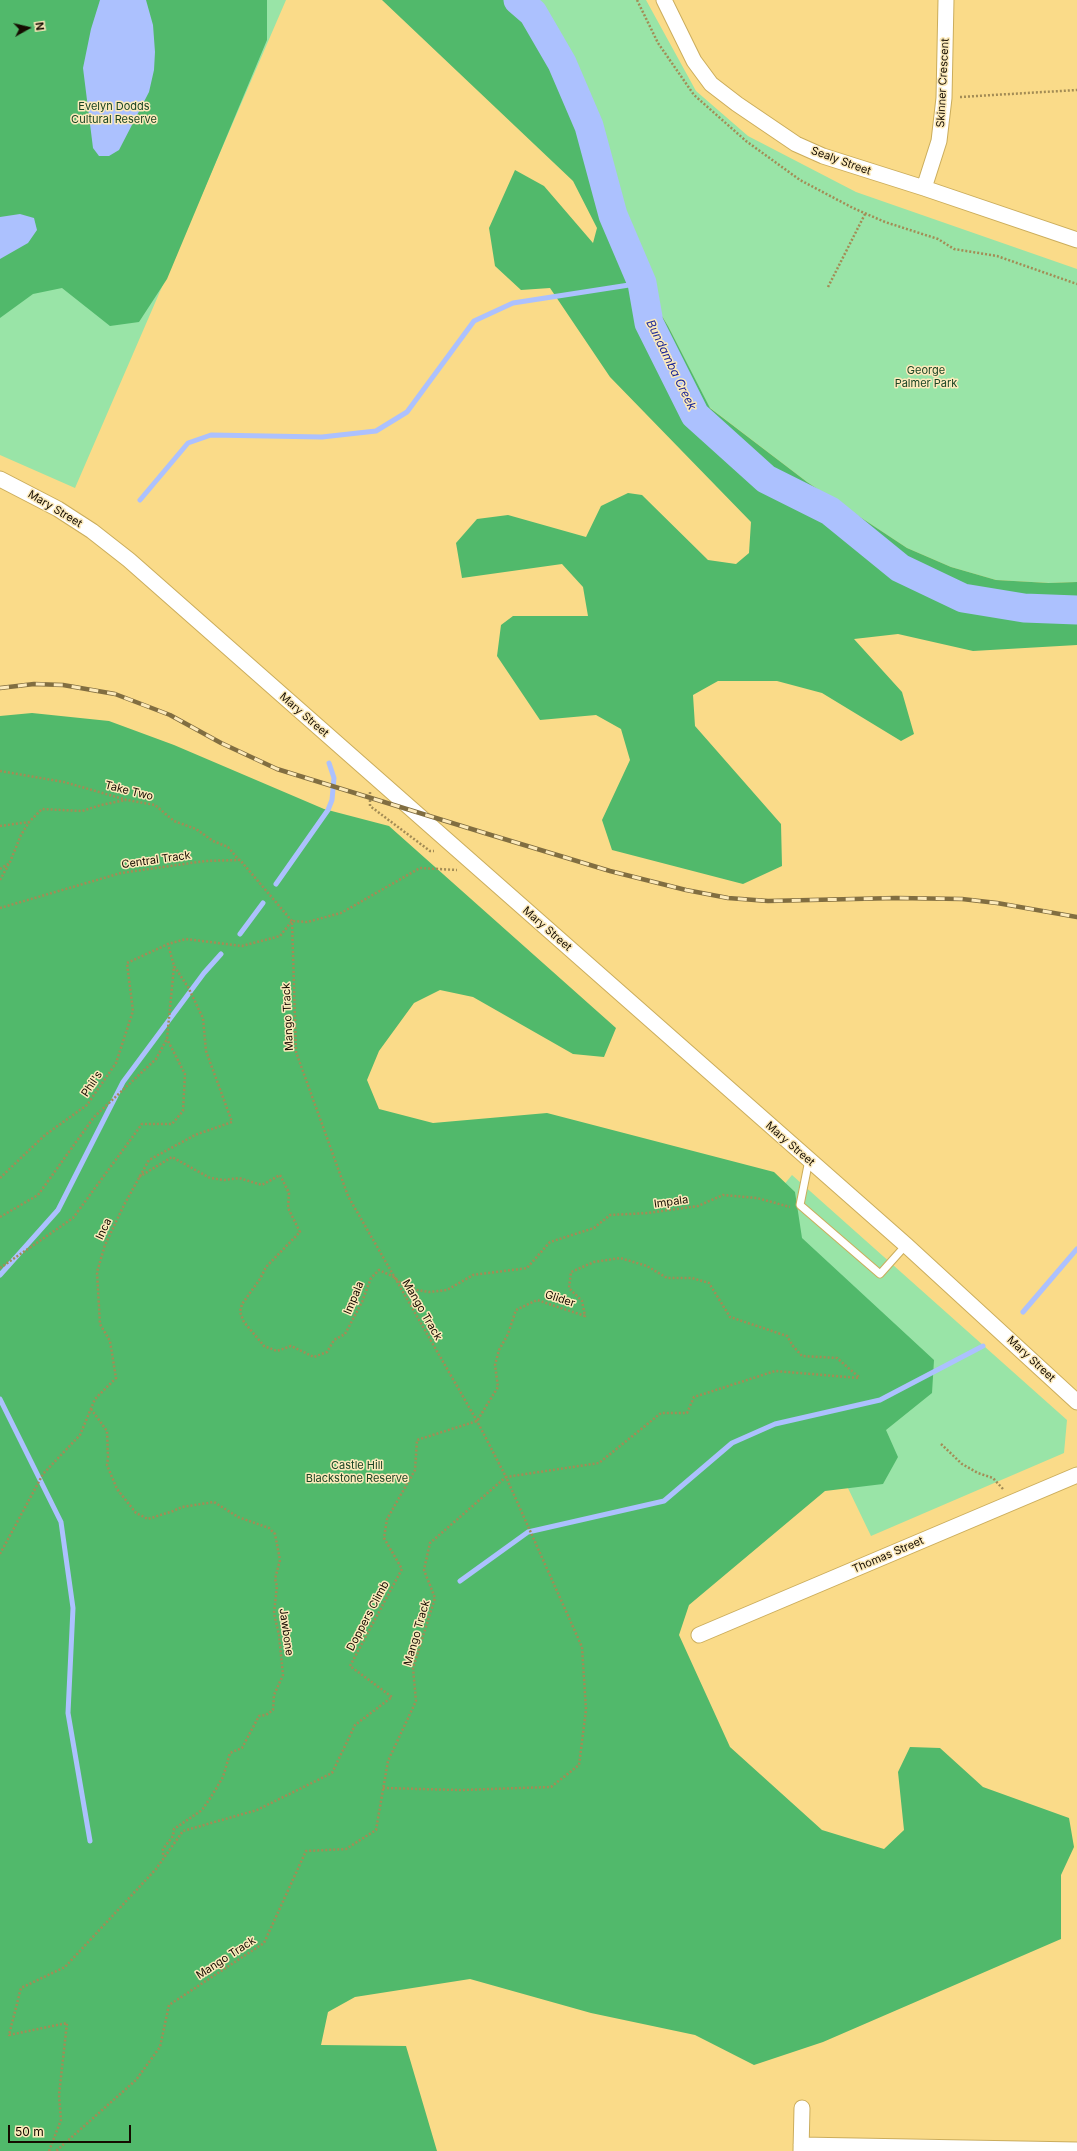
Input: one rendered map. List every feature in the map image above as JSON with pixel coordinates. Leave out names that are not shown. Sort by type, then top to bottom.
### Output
[{"type":"street","name":"Sealy Street","points":[[664,0],[694,61],[711,84],[796,144],[823,156],[924,188],[1077,240]]},
{"type":"street","name":"Skinner Crescent","points":[[924,188],[940,141],[944,98],[946,0]]},
{"type":"street","name":"Mary Street","points":[[0,479],[58,509],[92,531],[129,560],[480,871],[906,1244],[1077,1402]]},
{"type":"street","name":"Thomas Street","points":[[699,1636],[1077,1475]]},
{"type":"street","points":[[802,2108],[801,2148],[1077,2150]]},
{"type":"lane","points":[[809,1160],[800,1205],[880,1274],[906,1244]]},
{"type":"path","points":[[944,98],[1077,90]]},
{"type":"path","points":[[828,287],[865,214]]},
{"type":"path","name":"Take Two","points":[[0,771],[64,782],[127,800],[155,805],[174,821],[196,829],[213,841],[228,847],[240,860]]},
{"type":"path","points":[[370,791],[370,806],[423,845]]},
{"type":"path","points":[[0,880],[10,862],[21,835],[29,822],[42,809],[82,811],[101,805],[127,800]]},
{"type":"path","points":[[0,826],[29,822]]},
{"type":"path","points":[[240,860],[292,921],[306,922],[341,913],[420,868],[480,871]]},
{"type":"path","name":"Central Track","points":[[0,908],[121,873],[205,861],[240,860]]},
{"type":"path","points":[[0,869],[10,862]]},
{"type":"path","points":[[168,944],[186,938],[242,946],[280,936],[292,921]]},
{"type":"path","name":"Mango Track","points":[[56,2151],[136,2080],[160,2047],[169,2005],[264,1943],[306,1851],[346,1849],[376,1830],[388,1761],[416,1701],[413,1668],[435,1598],[424,1570],[430,1542],[506,1477],[477,1421],[348,1196],[296,1052],[292,921]]},
{"type":"path","name":"Phil's","points":[[0,1178],[45,1135],[87,1105],[116,1063],[133,1011],[127,963],[168,944]]},
{"type":"path","name":"Inca","points":[[0,1554],[44,1474],[80,1435],[95,1399],[116,1378],[110,1341],[100,1324],[97,1272],[105,1245],[139,1177],[149,1160],[195,1135],[232,1122],[206,1051],[203,1018],[188,987],[174,966],[168,944]]},
{"type":"path","points":[[0,1217],[38,1195],[94,1117],[156,1058],[167,1039],[174,966]]},
{"type":"path","points":[[0,1268],[73,1218],[142,1124],[172,1124],[183,1111],[185,1074],[167,1039]]},
{"type":"path","name":"Impala","points":[[139,1177],[172,1157],[210,1178],[224,1180],[239,1178],[262,1185],[280,1175],[289,1193],[288,1208],[300,1232],[266,1267],[260,1279],[242,1304],[240,1312],[244,1322],[254,1336],[264,1346],[277,1351],[291,1346],[314,1357],[327,1352],[334,1340],[345,1334],[362,1302],[371,1278],[379,1270],[394,1277],[403,1285],[429,1292],[447,1290],[474,1275],[527,1268],[550,1242],[594,1228],[610,1215],[648,1213],[698,1206],[723,1195],[757,1198],[792,1208],[800,1205]]},
{"type":"path","name":"Glider","points":[[477,1421],[498,1387],[496,1365],[499,1350],[508,1334],[516,1310],[537,1300],[585,1316],[582,1301],[569,1288],[571,1272],[594,1262],[620,1258],[647,1266],[667,1278],[692,1278],[709,1283],[730,1317],[787,1336],[802,1356],[837,1358],[860,1378],[775,1371],[694,1397],[687,1413],[661,1413],[599,1463],[506,1477]]},
{"type":"path","name":"Jawbone","points":[[91,1409],[107,1431],[108,1457],[106,1465],[117,1489],[136,1513],[148,1519],[174,1511],[182,1506],[214,1502],[238,1517],[270,1528],[275,1534],[280,1560],[275,1579],[277,1586],[274,1613],[279,1635],[282,1675],[274,1695],[273,1710],[266,1715],[259,1716],[242,1748],[230,1754],[223,1777],[202,1810],[174,1829],[173,1836],[163,1849],[163,1858]]},
{"type":"path","name":"Doppers Climb","points":[[163,1858],[183,1831],[257,1810],[332,1773],[355,1725],[392,1697],[350,1666],[402,1569],[384,1538],[387,1519],[416,1470],[417,1440],[477,1421]]},
{"type":"path","points":[[941,1444],[962,1464],[978,1473],[993,1478],[1013,1502]]},
{"type":"path","points":[[384,1788],[460,1790],[551,1787],[580,1766],[586,1710],[582,1647],[506,1477]]},
{"type":"path","points":[[49,2151],[61,2120],[59,2095],[67,2023],[9,2035],[21,1988],[65,1967],[163,1858]]},
{"type":"green space","name":"Evelyn Dodds Cultural Reserve","points":[[0,0],[267,0],[267,40],[167,279],[139,322],[110,326],[62,288],[33,294],[0,318]]},
{"type":"green space","name":"Evelyn Dodds Cultural Reserve","points":[[13,0],[286,0],[75,488],[0,455],[0,29]]},
{"type":"green space","points":[[382,0],[535,0],[542,5],[600,119],[642,283],[668,326],[710,408],[807,482],[907,548],[951,567],[996,580],[1049,583],[1077,582],[1077,645],[973,651],[898,634],[854,639],[902,692],[914,734],[901,741],[822,693],[777,681],[718,681],[693,695],[695,726],[781,824],[782,866],[743,884],[612,850],[602,820],[630,760],[621,729],[596,715],[540,720],[497,656],[501,625],[513,616],[588,616],[583,587],[562,564],[462,578],[456,543],[477,519],[508,515],[586,537],[601,506],[628,493],[642,495],[708,560],[736,564],[749,553],[751,522],[610,377],[550,288],[521,290],[495,266],[489,228],[515,170],[544,186],[593,243],[597,228],[573,181]]},
{"type":"green space","name":"George Palmer Park","points":[[535,0],[646,0],[696,91],[748,136],[856,192],[1077,269],[1077,582],[1050,583],[996,580],[951,567],[907,548],[807,482],[709,407],[668,326],[642,283],[600,119],[542,5]]},
{"type":"green space","name":"Castle Hill Blackstone Reserve","points":[[32,713],[109,721],[174,745],[324,809],[389,826],[616,1028],[604,1057],[573,1054],[473,997],[440,990],[414,1003],[379,1051],[367,1080],[379,1109],[433,1123],[547,1113],[774,1172],[795,1192],[802,1238],[934,1360],[932,1393],[886,1430],[898,1457],[883,1484],[825,1491],[689,1605],[679,1635],[730,1747],[822,1830],[884,1849],[904,1830],[898,1772],[910,1747],[940,1748],[983,1787],[1069,1818],[1074,1847],[1061,1875],[1061,1939],[823,2042],[754,2065],[695,2035],[591,2013],[470,1979],[355,1997],[328,2012],[321,2045],[406,2046],[437,2151],[0,2151],[0,716]]},
{"type":"green space","points":[[792,1175],[1067,1420],[1064,1453],[871,1536],[732,1247]]},
{"type":"water","points":[[100,0],[146,0],[153,25],[155,52],[154,70],[149,92],[119,150],[109,156],[99,156],[93,148],[83,68],[91,29]]},
{"type":"water","points":[[20,214],[34,218],[37,230],[28,243],[0,259],[0,217]]},
{"type":"waterway","name":"Bundamba Creek","points":[[518,0],[533,13],[562,63],[589,126],[613,215],[642,283],[649,323],[695,415],[766,479],[830,511],[900,568],[963,598],[1024,608],[1077,610]]},
{"type":"waterway","points":[[140,500],[188,443],[211,435],[322,437],[376,431],[407,412],[474,321],[513,303],[642,283]]},
{"type":"waterway","points":[[276,884],[328,810],[332,800],[334,778],[329,763]]},
{"type":"waterway","points":[[240,934],[263,903]]},
{"type":"waterway","points":[[0,1275],[58,1210],[123,1082],[204,973],[221,954]]},
{"type":"waterway","points":[[1023,1312],[1077,1249]]},
{"type":"waterway","points":[[460,1581],[528,1532],[664,1501],[732,1443],[775,1424],[880,1400],[983,1346]]},
{"type":"waterway","points":[[0,1399],[61,1522],[73,1608],[68,1713],[90,1841]]},
{"type":"railway","points":[[0,688],[34,684],[63,685],[115,694],[170,715],[221,743],[277,769],[610,871],[686,890],[728,898],[768,901],[896,898],[962,899],[997,903],[1077,917]]}]
